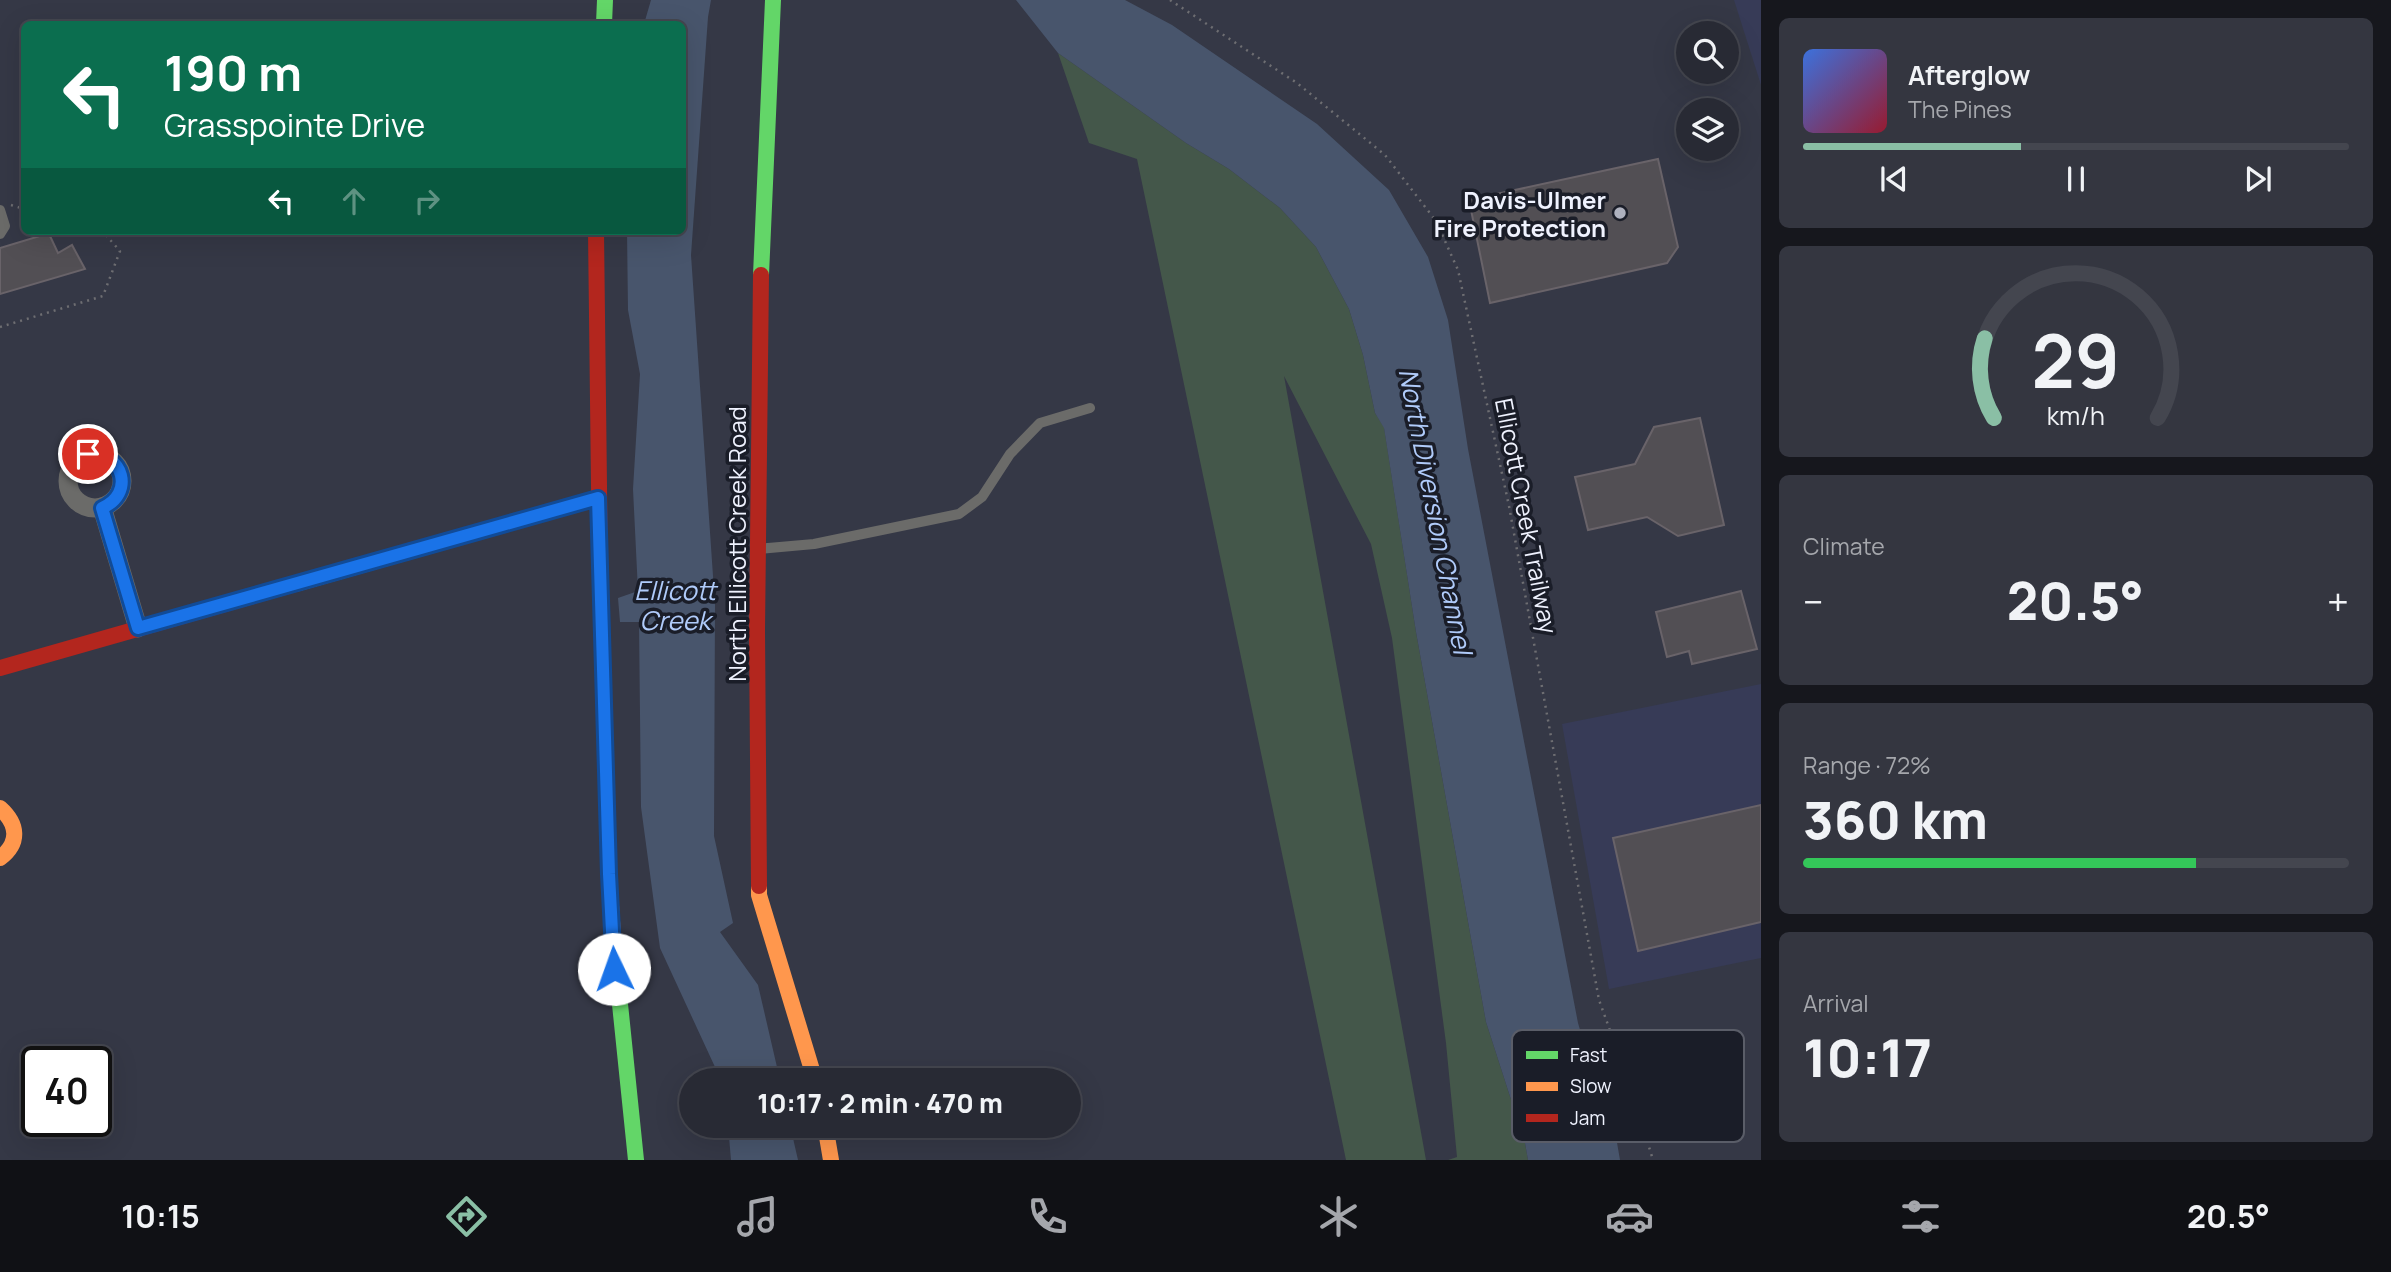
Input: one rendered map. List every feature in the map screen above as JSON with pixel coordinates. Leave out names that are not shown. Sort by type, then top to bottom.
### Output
[{"type":"street","points":[[604,21],[605,0]]},
{"type":"street","name":"North Ellicott Creek Road","points":[[774,0],[761,235],[759,895],[811,1068]]},
{"type":"street","points":[[596,235],[598,498],[610,888],[614,969],[636,1160]]},
{"type":"street","points":[[0,668],[598,498]]},
{"type":"street","points":[[102,508],[138,628]]},
{"type":"street","points":[[0,808],[13,821],[16,835],[9,852],[0,858]]},
{"type":"street","points":[[827,1138],[831,1160]]},
{"type":"lane","points":[[0,211],[5,226],[0,234]]},
{"type":"lane","points":[[758,549],[814,544],[960,514],[982,497],[1010,454],[1040,424],[1090,408]]},
{"type":"path","name":"Ellicott Creek Trailway","points":[[1170,0],[1297,83],[1385,155],[1436,221],[1458,270],[1509,506],[1599,1000],[1610,1030]]},
{"type":"path","points":[[0,327],[103,296],[120,251],[106,235]]},
{"type":"path","name":"Ellicott Creek Trailway","points":[[1648,1142],[1653,1160]]},
{"type":"shaded area","points":[[1734,0],[1761,0],[1761,85]]},
{"type":"shaded area","points":[[1761,684],[1761,958],[1609,989],[1562,724]]},
{"type":"green space","points":[[1058,53],[1186,143],[1229,169],[1280,208],[1316,247],[1349,309],[1363,355],[1375,413],[1384,427],[1416,632],[1486,1022],[1512,1103],[1512,1142],[1525,1142],[1528,1160],[1448,1160],[1457,1157],[1446,1043],[1392,638],[1371,544],[1284,376],[1426,1160],[1346,1160],[1137,159],[1089,143]]},
{"type":"water","name":"Ellicott Creek","points":[[651,0],[711,0],[691,255],[715,605],[714,836],[733,923],[720,932],[758,985],[777,1068],[715,1068],[660,948],[641,807],[639,622],[620,622],[618,598],[638,591],[633,489],[640,374],[628,310],[627,235],[686,235],[686,21],[645,21]]},
{"type":"water","name":"North Diversion Channel","points":[[1016,0],[1125,0],[1172,25],[1317,124],[1389,190],[1428,257],[1448,320],[1468,449],[1580,1030],[1512,1030],[1512,1103],[1486,1022],[1416,632],[1384,428],[1375,413],[1363,355],[1349,309],[1316,247],[1280,208],[1229,169],[1186,143],[1058,53]]},
{"type":"water","points":[[729,1138],[793,1138],[798,1160],[731,1160]]},
{"type":"water","points":[[1617,1142],[1620,1160],[1528,1160],[1525,1143]]},
{"type":"building","points":[[1658,159],[1678,247],[1667,263],[1490,303],[1469,200]]},
{"type":"building","points":[[43,235],[50,236],[58,253],[72,245],[85,269],[0,294],[0,248]]},
{"type":"building","points":[[1700,418],[1724,525],[1678,536],[1647,517],[1588,530],[1575,477],[1635,464],[1654,427]]},
{"type":"building","points":[[1741,591],[1757,649],[1692,664],[1689,651],[1667,657],[1656,612]]},
{"type":"building","points":[[1761,805],[1761,922],[1638,951],[1613,838]]},
{"type":"traffic: fast","points":[[604,21],[605,0]]},
{"type":"traffic: fast","points":[[761,275],[773,0]]},
{"type":"traffic: fast","points":[[613,936],[636,1160]]},
{"type":"traffic: slow","points":[[295,584],[598,498]]},
{"type":"traffic: slow","points":[[600,570],[613,936]]},
{"type":"traffic: slow","points":[[0,808],[10,820],[14,833],[11,846],[0,858]]},
{"type":"traffic: slow","points":[[759,886],[759,895],[811,1068]]},
{"type":"traffic: slow","points":[[827,1138],[831,1160]]},
{"type":"traffic: jam","points":[[596,235],[600,570]]},
{"type":"traffic: jam","points":[[759,886],[757,631],[761,275]]},
{"type":"traffic: jam","points":[[0,668],[295,584]]},
{"type":"place","name":"Davis-Ulmer Fire Protection","points":[[1620,213]]},
{"type":"route","points":[[88,454],[106,456],[114,461],[121,474],[120,492],[102,508],[138,628],[598,498],[614,969]]}]
